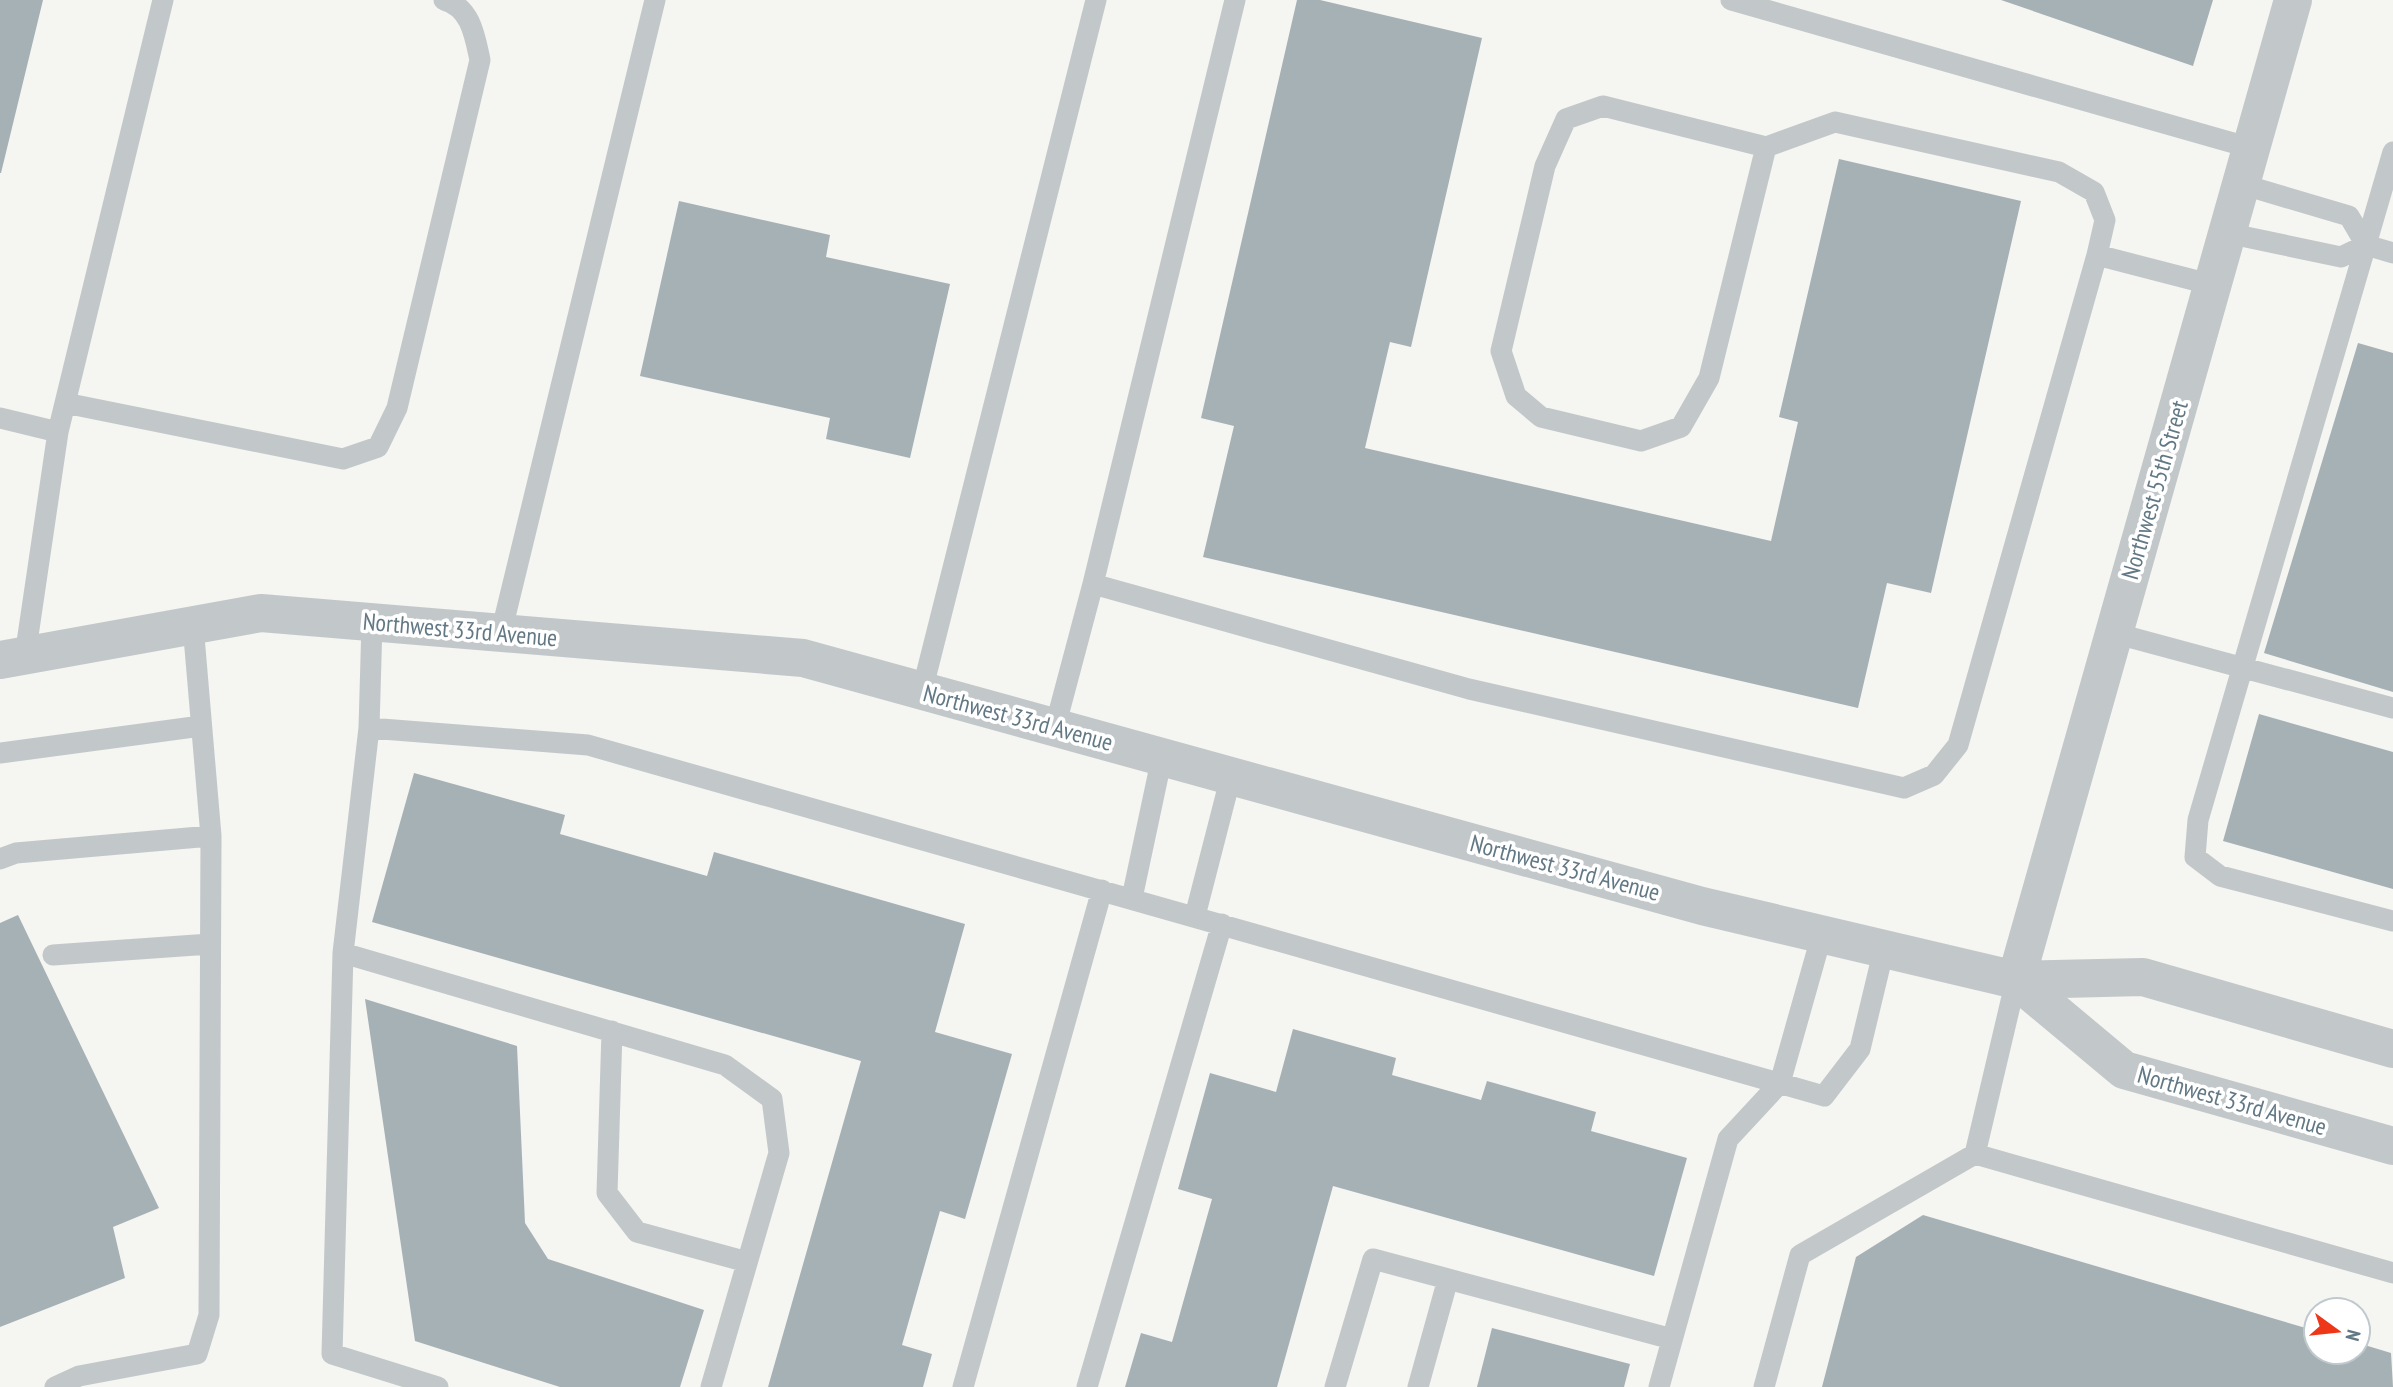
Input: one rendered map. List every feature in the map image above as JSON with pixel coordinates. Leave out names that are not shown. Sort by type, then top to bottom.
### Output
[{"type":"street","name":"Northwest 55th Street","points":[[2016,980],[2293,0]]},
{"type":"street","name":"Northwest 33rd Avenue","points":[[12,658],[261,613],[803,658],[1703,906],[2016,980],[2143,977],[2393,1049]]},
{"type":"street","name":"Northwest 33rd Avenue","points":[[2016,980],[2124,1070],[2393,1146]]},
{"type":"lane","points":[[12,658],[58,432],[163,0]]},
{"type":"lane","points":[[65,403],[343,459],[378,447],[397,408],[480,60],[472,23],[451,2],[444,0]]},
{"type":"lane","points":[[501,633],[655,0]]},
{"type":"lane","points":[[922,691],[1096,0]]},
{"type":"lane","points":[[1055,727],[1093,584],[1235,0]]},
{"type":"lane","points":[[1731,0],[2246,166],[2348,216],[2366,245],[2393,253]]},
{"type":"lane","points":[[1093,584],[1469,689],[1904,788],[1934,775],[1958,744],[2097,255],[2105,220],[2094,192],[2059,172],[1835,122],[1766,147],[1603,106],[1566,119],[1545,166],[1501,351],[1516,396],[1541,417],[1641,441],[1681,427],[1709,378],[1766,147]]},
{"type":"lane","points":[[2393,152],[2198,820],[2195,857],[2220,876],[2393,921]]},
{"type":"lane","points":[[2227,233],[2341,257],[2366,245]]},
{"type":"lane","points":[[2097,255],[2213,285]]},
{"type":"lane","points":[[0,418],[58,432]]},
{"type":"lane","points":[[372,623],[369,728],[343,953],[332,1354],[438,1387]]},
{"type":"lane","points":[[55,1387],[79,1376],[197,1354],[209,1315],[211,836],[193,625]]},
{"type":"lane","points":[[2114,633],[2243,665],[2393,708]]},
{"type":"lane","points":[[0,753],[201,726]]},
{"type":"lane","points":[[369,728],[588,745],[1824,1096],[1860,1049],[1884,949]]},
{"type":"lane","points":[[1132,898],[1162,757]]},
{"type":"lane","points":[[1195,916],[1231,776]]},
{"type":"lane","points":[[0,859],[16,853],[211,836]]},
{"type":"lane","points":[[963,1387],[1102,890]]},
{"type":"lane","points":[[1087,1387],[1222,924]]},
{"type":"lane","points":[[1659,1387],[1728,1139],[1780,1083],[1822,934]]},
{"type":"lane","points":[[53,955],[210,944]]},
{"type":"lane","points":[[343,953],[725,1065],[772,1099],[779,1153],[711,1387]]},
{"type":"lane","points":[[1975,1154],[2016,980]]},
{"type":"lane","points":[[612,1031],[607,1193],[637,1232],[747,1262]]},
{"type":"lane","points":[[1764,1387],[1800,1255],[1975,1154],[2393,1273]]},
{"type":"lane","points":[[1335,1387],[1373,1259],[1672,1339]]},
{"type":"lane","points":[[1418,1387],[1448,1279]]},
{"type":"building","points":[[0,0],[43,0],[1,173],[0,173]]},
{"type":"building","points":[[1297,0],[1320,0],[1482,38],[1411,347],[1390,342],[1365,448],[1771,541],[1798,422],[1779,417],[1839,159],[2021,201],[1931,593],[1887,583],[1858,708],[1203,557],[1234,426],[1201,418]]},
{"type":"building","points":[[2001,0],[2213,0],[2193,66]]},
{"type":"building","points":[[679,201],[830,235],[826,257],[950,284],[910,458],[826,439],[830,418],[640,376]]},
{"type":"building","points":[[2358,343],[2393,353],[2393,692],[2264,653]]},
{"type":"building","points":[[2259,714],[2393,752],[2393,889],[2223,841]]},
{"type":"building","points":[[414,773],[565,815],[560,834],[707,876],[714,852],[965,924],[935,1032],[1012,1054],[965,1219],[940,1211],[902,1345],[932,1354],[923,1387],[768,1387],[861,1061],[372,922]]},
{"type":"building","points":[[18,915],[159,1208],[113,1227],[125,1278],[0,1327],[0,923]]},
{"type":"building","points":[[365,999],[517,1046],[525,1223],[548,1259],[704,1310],[680,1387],[560,1387],[415,1341]]},
{"type":"building","points":[[1293,1029],[1396,1058],[1392,1075],[1481,1100],[1487,1081],[1596,1112],[1591,1131],[1687,1158],[1654,1276],[1333,1186],[1277,1387],[1125,1387],[1141,1333],[1172,1342],[1212,1199],[1178,1189],[1210,1073],[1276,1092]]},
{"type":"building","points":[[1923,1215],[2302,1327],[2302,1366],[2372,1366],[2372,1347],[2391,1353],[2393,1387],[1822,1387],[1856,1257]]},
{"type":"building","points":[[1492,1328],[1630,1364],[1624,1387],[1477,1387]]}]
